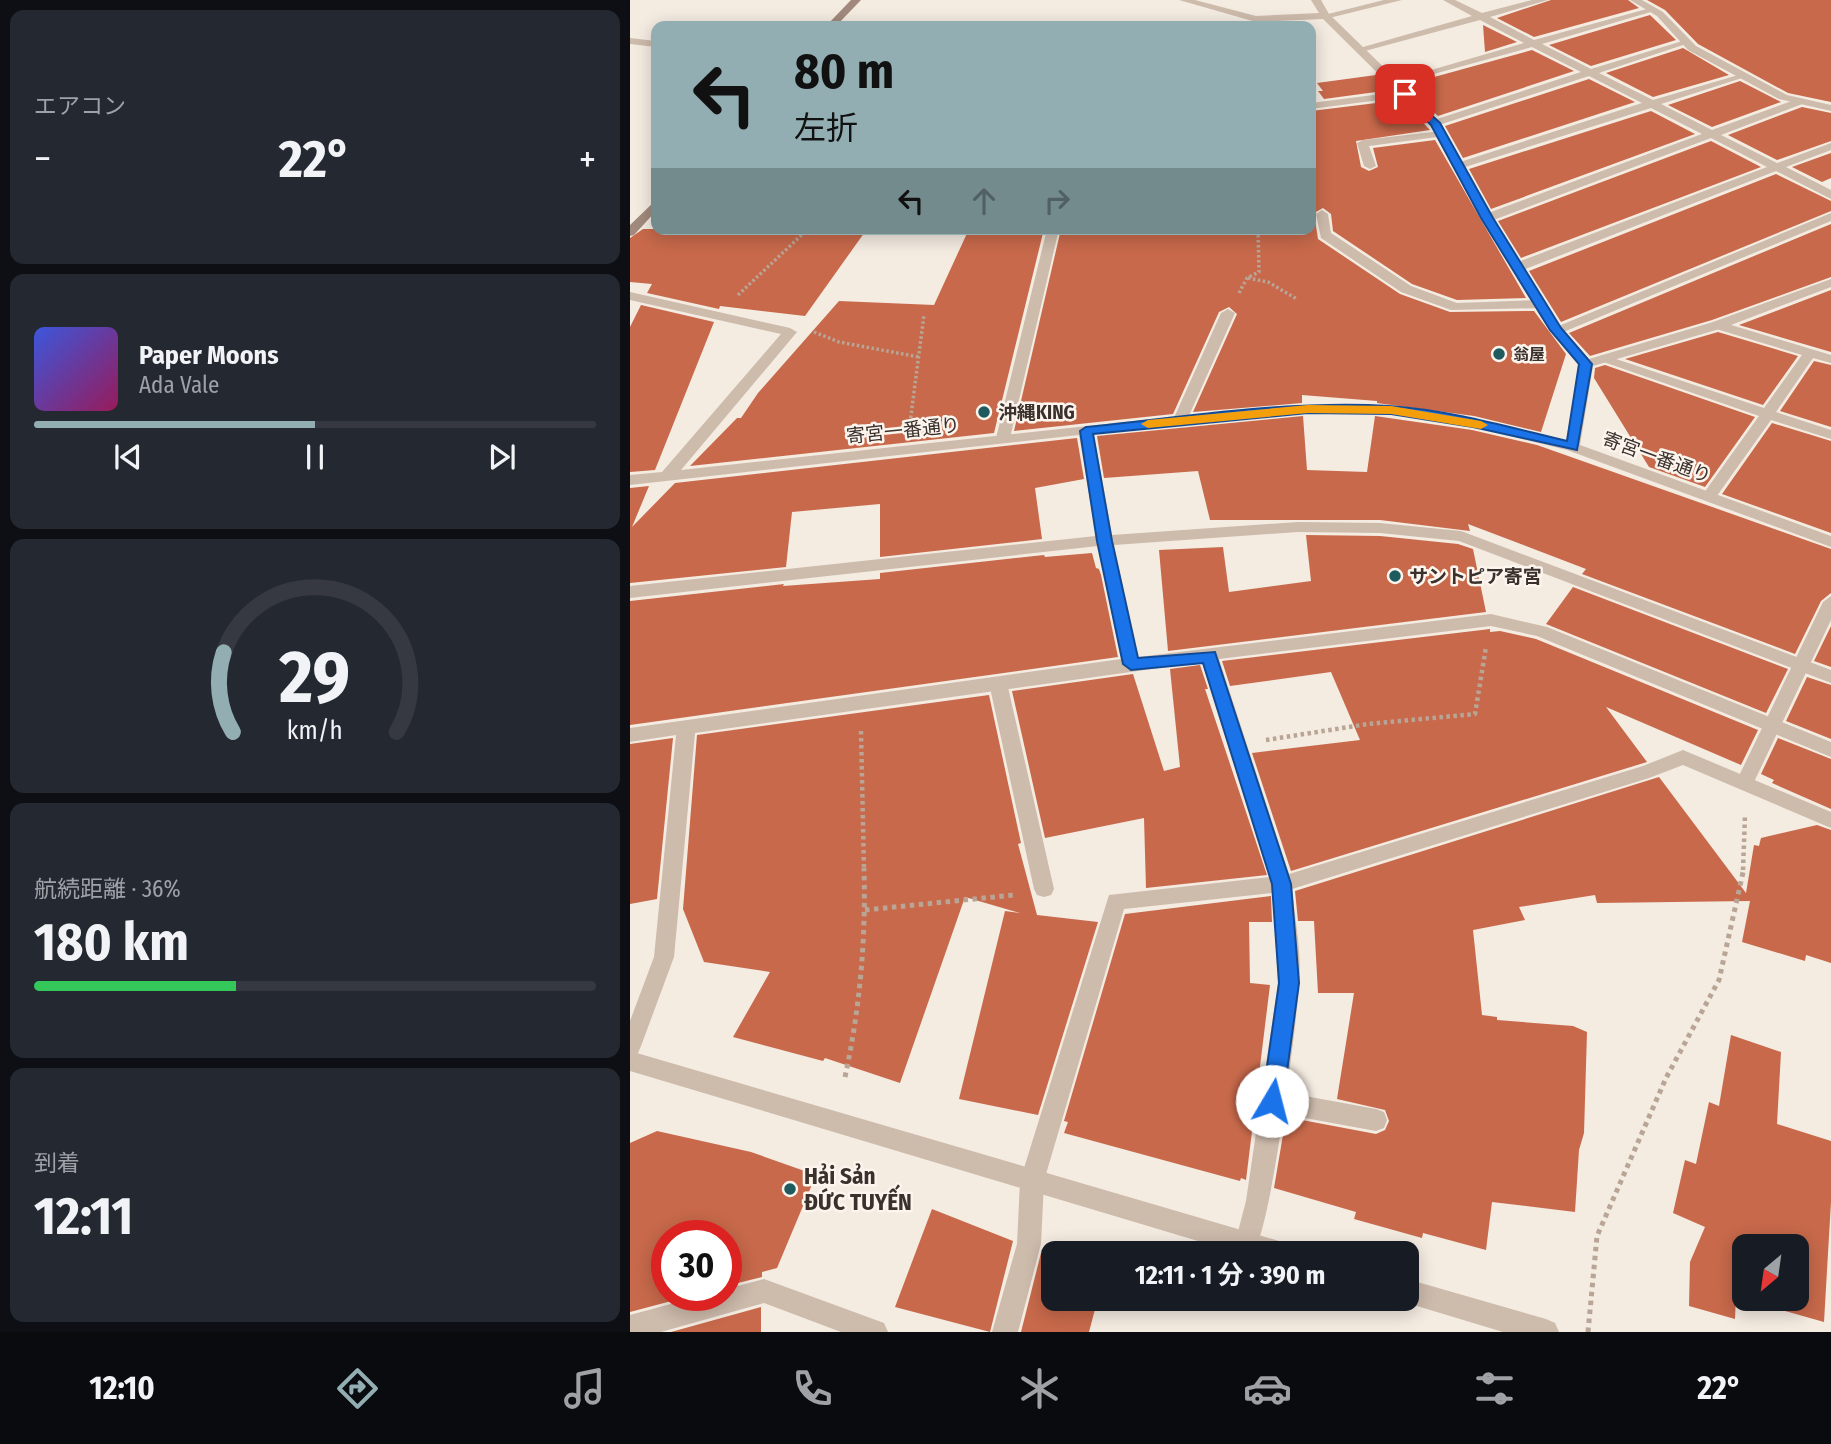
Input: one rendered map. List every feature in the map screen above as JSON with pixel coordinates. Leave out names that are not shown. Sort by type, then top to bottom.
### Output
[{"type":"main road","points":[[836,21],[856,0]]},
{"type":"main road","points":[[630,232],[651,210]]},
{"type":"street","points":[[1184,0],[1251,21]]},
{"type":"street","points":[[1316,0],[1325,16],[1361,49],[1438,129],[1487,218],[1556,330],[1586,364]]},
{"type":"street","points":[[1276,21],[1325,16],[1397,0]]},
{"type":"street","points":[[1448,0],[1831,195]]},
{"type":"street","points":[[1361,49],[1543,0]]},
{"type":"street","points":[[1635,0],[1660,14],[1692,48],[1783,97],[1831,108]]},
{"type":"street","points":[[1394,85],[1651,9]]},
{"type":"street","points":[[630,41],[651,43]]},
{"type":"street","points":[[1370,166],[1363,143],[1438,129],[1590,72],[1685,41]]},
{"type":"street","points":[[1458,166],[1741,75]]},
{"type":"street","points":[[1316,105],[1405,94]]},
{"type":"street","points":[[1487,218],[1801,101]]},
{"type":"street","points":[[1518,267],[1831,146]]},
{"type":"street","points":[[1322,214],[1325,234],[1406,289],[1456,307],[1541,304]]},
{"type":"street","points":[[1556,330],[1831,217]]},
{"type":"street","points":[[1003,438],[1052,235]]},
{"type":"street","points":[[1586,364],[1718,325],[1831,283]]},
{"type":"street","points":[[630,296],[790,332],[667,477]]},
{"type":"street","points":[[1180,420],[1228,313]]},
{"type":"street","points":[[1718,325],[1831,359]]},
{"type":"street","points":[[1709,497],[1810,353]]},
{"type":"street","points":[[1602,359],[1831,435]]},
{"type":"street","points":[[1572,447],[1586,364]]},
{"type":"street","name":"寄宮一番通り","points":[[630,480],[1180,420],[1308,409],[1391,410],[1473,423],[1572,447],[1831,542]]},
{"type":"street","points":[[1086,431],[1105,541],[1131,664]]},
{"type":"street","points":[[630,592],[1105,541],[1237,530],[1409,528],[1461,536],[1831,677]]},
{"type":"street","points":[[1745,782],[1831,601]]},
{"type":"street","points":[[630,735],[1131,664],[1490,620],[1541,631],[1831,750]]},
{"type":"street","points":[[1209,656],[1282,884],[1289,983],[1258,1201],[1248,1241]]},
{"type":"street","points":[[998,683],[1044,889]]},
{"type":"street","points":[[630,1046],[664,957],[686,727]]},
{"type":"street","points":[[1005,1332],[1029,1244],[1032,1181],[1116,901],[1282,884],[1649,771],[1683,757],[1831,820]]},
{"type":"street","points":[[630,1061],[1240,1241]]},
{"type":"street","points":[[1272,1101],[1376,1120]]},
{"type":"street","points":[[630,1328],[764,1291],[875,1332]]},
{"type":"street","points":[[1419,1295],[1546,1332]]},
{"type":"path","points":[[717,316],[802,235]]},
{"type":"path","points":[[1228,313],[1247,278],[1259,272],[1258,235]]},
{"type":"path","points":[[1247,278],[1268,282],[1297,299]]},
{"type":"path","points":[[907,448],[924,316]]},
{"type":"path","points":[[790,332],[808,329],[839,342],[919,357]]},
{"type":"path","points":[[1237,745],[1368,724],[1475,714],[1490,620]]},
{"type":"path","points":[[845,1077],[858,1015],[865,910],[860,702]]},
{"type":"path","points":[[1588,1332],[1597,1236],[1666,1078],[1719,980],[1746,857],[1745,782]]},
{"type":"path","points":[[865,910],[1019,895],[1026,890],[1044,889]]},
{"type":"building","points":[[1551,0],[1628,0],[1639,8],[1534,37],[1497,18]]},
{"type":"building","points":[[1647,0],[1831,0],[1831,102],[1788,93],[1698,44],[1665,10]]},
{"type":"building","points":[[1650,15],[1676,40],[1591,66],[1549,45]]},
{"type":"building","points":[[1483,25],[1517,42],[1485,52]]},
{"type":"building","points":[[1683,48],[1729,75],[1653,97],[1606,73]]},
{"type":"building","points":[[1532,50],[1574,71],[1438,116],[1405,85]]},
{"type":"building","points":[[1376,75],[1391,90],[1324,99],[1318,91],[1323,91],[1317,83]]},
{"type":"building","points":[[1589,79],[1635,102],[1463,158],[1445,126]]},
{"type":"building","points":[[1740,81],[1781,102],[1712,127],[1668,105]]},
{"type":"building","points":[[1401,100],[1430,130],[1356,141],[1361,167],[1369,171],[1378,167],[1373,148],[1435,140],[1526,298],[1457,300],[1412,284],[1333,231],[1331,214],[1323,208],[1316,212],[1316,110]]},
{"type":"building","points":[[1802,107],[1831,113],[1831,141],[1777,160],[1728,135]]},
{"type":"building","points":[[1651,111],[1695,134],[1491,209],[1469,169]]},
{"type":"building","points":[[1711,141],[1761,167],[1521,258],[1498,221]]},
{"type":"building","points":[[1831,153],[1831,178],[1822,182],[1792,167]]},
{"type":"building","points":[[1776,174],[1831,201],[1831,211],[1561,322],[1529,271]]},
{"type":"building","points":[[1831,224],[1831,277],[1712,320],[1590,356],[1569,333]]},
{"type":"building","points":[[1316,226],[1318,239],[1400,294],[1450,312],[1534,311],[1566,354],[1541,432],[1474,416],[1377,401],[1302,395],[1302,403],[1193,412],[1237,314],[1229,307],[1219,312],[1173,414],[1014,431],[1060,235],[1316,235]]},
{"type":"building","points":[[643,229],[651,229],[651,235],[863,235],[805,316],[720,306],[719,309],[647,293],[652,284],[630,282],[630,238]]},
{"type":"building","points":[[966,235],[1043,235],[994,433],[690,466],[737,418],[741,418],[758,393],[839,301],[934,305]]},
{"type":"building","points":[[1831,290],[1831,352],[1739,325]]},
{"type":"building","points":[[641,305],[714,322],[655,470],[630,472],[630,327]]},
{"type":"building","points":[[1718,332],[1798,356],[1763,405],[1625,359]]},
{"type":"building","points":[[1814,361],[1831,365],[1831,427],[1780,411]]},
{"type":"building","points":[[1605,365],[1755,417],[1705,487],[1649,467],[1594,378],[1595,368]]},
{"type":"building","points":[[1303,416],[1307,470],[1367,472],[1375,416],[1472,430],[1537,445],[1831,549],[1831,593],[1821,601],[1795,654],[1582,574],[1586,569],[1468,524],[1470,531],[1380,520],[1210,520],[1198,471],[1104,478],[1097,436]]},
{"type":"building","points":[[1772,423],[1831,441],[1831,533],[1722,494]]},
{"type":"building","points":[[1077,438],[1084,479],[1035,488],[1042,539],[880,557],[880,504],[792,512],[786,567],[630,583],[630,488],[649,486],[632,527],[675,483]]},
{"type":"building","points":[[1306,535],[1380,536],[1458,544],[1473,549],[1486,612],[1168,651],[1159,550],[1223,547],[1229,592],[1311,581]]},
{"type":"building","points":[[1092,553],[1101,575],[1118,657],[630,725],[630,601],[784,584],[783,586],[880,579],[880,573],[1044,555]]},
{"type":"building","points":[[1573,587],[1788,669],[1766,713],[1546,624]]},
{"type":"building","points":[[1831,626],[1831,667],[1814,661]]},
{"type":"building","points":[[1490,629],[1490,632],[1500,631],[1536,639],[1758,730],[1741,765],[1606,707],[1647,762],[1291,871],[1252,753],[1360,740],[1331,672],[1230,686],[1222,661]]},
{"type":"building","points":[[1200,665],[1208,689],[1205,689],[1267,875],[1146,888],[1144,818],[1045,838],[1012,691],[1133,674],[1164,771],[1180,767],[1170,669]]},
{"type":"building","points":[[1807,677],[1831,685],[1831,739],[1786,721]]},
{"type":"building","points":[[989,695],[1021,843],[1018,844],[1037,915],[1098,922],[1038,1115],[959,1099],[1005,911],[1020,913],[965,897],[900,1083],[825,1058],[823,1061],[733,1037],[770,972],[704,962],[683,909],[697,735]]},
{"type":"building","points":[[673,738],[657,899],[630,904],[630,744]]},
{"type":"building","points":[[1778,738],[1831,759],[1831,809],[1772,783],[1774,780],[1761,774]]},
{"type":"building","points":[[1659,777],[1746,893],[1754,845],[1759,846],[1761,838],[1817,825],[1831,830],[1831,963],[1806,955],[1805,961],[1742,942],[1750,901],[1597,903],[1595,895],[1519,907],[1525,920],[1473,930],[1482,1015],[1497,1017],[1497,1020],[1573,1026],[1587,1032],[1584,1133],[1579,1150],[1575,1212],[1492,1202],[1486,1250],[1423,1233],[1422,1238],[1354,1219],[1356,1212],[1274,1188],[1286,1117],[1376,1134],[1385,1130],[1389,1121],[1385,1110],[1337,1099],[1354,993],[1318,993],[1314,921],[1298,921],[1295,891]]},
{"type":"building","points":[[1271,896],[1272,922],[1249,922],[1250,983],[1270,985],[1246,1180],[1241,1178],[1240,1181],[1064,1133],[1068,1122],[1064,1121],[1125,914]]},
{"type":"building","points":[[1731,1035],[1781,1052],[1777,1124],[1831,1141],[1831,1202],[1824,1322],[1785,1311],[1810,1311],[1810,1234],[1732,1234],[1732,1311],[1735,1311],[1735,1319],[1689,1306],[1690,1262],[1705,1227],[1673,1213],[1685,1160],[1696,1164],[1709,1102],[1719,1106]]},
{"type":"building","points":[[657,1131],[751,1152],[816,1175],[777,1268],[762,1272],[762,1277],[742,1282],[742,1220],[651,1220],[651,1306],[630,1312],[630,1143]]},
{"type":"building","points":[[932,1209],[1013,1241],[990,1332],[895,1307]]},
{"type":"building","points":[[1041,1253],[1041,1311],[1095,1311],[1089,1332],[1021,1332]]},
{"type":"building","points":[[761,1307],[761,1332],[671,1332]]},
{"type":"slow traffic","points":[[1148,424],[1308,409],[1391,410],[1481,425]]},
{"type":"place","name":"翁屋","points":[[1499,354]]},
{"type":"place","name":"沖縄KING","points":[[984,412]]},
{"type":"place","name":"サントピア寄宮","points":[[1395,576]]},
{"type":"place","name":"Hải Sản ĐỨC TUYẾN","points":[[790,1189]]},
{"type":"route","points":[[1272,1101],[1289,983],[1282,884],[1209,656],[1131,664],[1105,541],[1086,431],[1308,409],[1391,410],[1522,433],[1572,447],[1586,364],[1556,330],[1487,218],[1435,123],[1405,94]]}]
